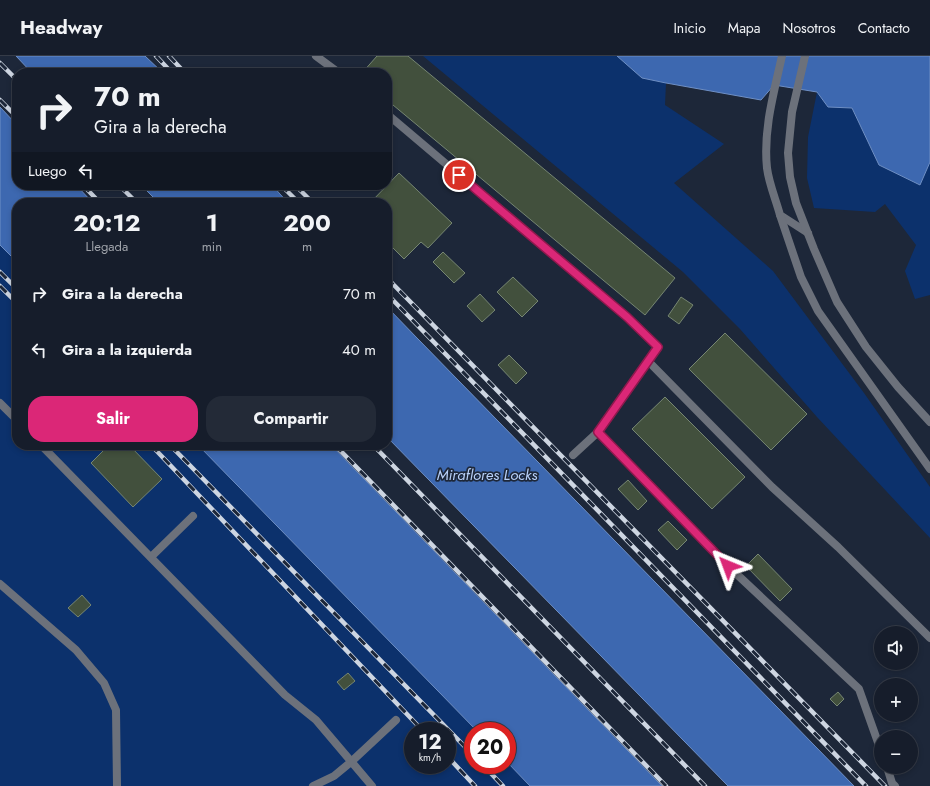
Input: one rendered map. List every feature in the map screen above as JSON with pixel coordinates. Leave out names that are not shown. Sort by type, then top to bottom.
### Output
[{"type":"lane","points":[[316,56],[332,68]]},
{"type":"lane","points":[[782,56],[770,113],[766,142],[767,169],[780,215],[801,277],[818,311],[930,469]]},
{"type":"lane","points":[[805,56],[792,112],[788,153],[790,177],[796,203],[814,250],[837,302],[866,347],[898,388],[930,422]]},
{"type":"lane","points":[[392,118],[627,317],[658,347],[598,432],[573,455]]},
{"type":"lane","points":[[780,215],[808,233]]},
{"type":"lane","points":[[648,361],[772,487],[838,547],[930,638]]},
{"type":"lane","points":[[0,403],[12,415]]},
{"type":"lane","points":[[598,432],[728,566],[859,689],[874,731]]},
{"type":"lane","points":[[46,450],[285,695],[316,720],[372,786]]},
{"type":"lane","points":[[151,557],[193,516]]},
{"type":"lane","points":[[0,584],[76,650],[104,683],[116,710],[117,786]]},
{"type":"lane","points":[[313,786],[334,776],[396,720]]},
{"type":"lane","points":[[889,774],[892,783],[895,786]]},
{"type":"shaded area","points":[[423,56],[617,56],[642,78],[666,83],[665,105],[724,144],[674,183],[773,271],[864,393],[930,487],[930,538],[817,417],[740,329],[683,272]]},
{"type":"shaded area","points":[[817,92],[828,107],[852,108],[879,165],[920,185],[930,162],[930,295],[915,299],[905,271],[916,245],[885,204],[875,212],[814,208],[807,178],[808,137]]},
{"type":"shaded area","points":[[0,245],[12,257],[12,450],[203,450],[468,722],[464,722],[464,774],[516,774],[516,771],[530,786],[0,786]]},
{"type":"water","points":[[16,56],[145,56],[158,68],[27,68]]},
{"type":"water","points":[[617,56],[930,56],[930,162],[920,185],[879,165],[852,108],[828,107],[817,92],[774,85],[761,100],[666,83],[642,78]]},
{"type":"water","points":[[0,107],[12,120],[12,190],[81,190],[88,198],[12,198],[12,257],[0,245]]},
{"type":"water","points":[[146,190],[276,190],[284,198],[154,198]]},
{"type":"water","name":"Miraflores Locks","points":[[392,312],[854,786],[728,786],[392,442]]},
{"type":"water","points":[[203,450],[336,450],[662,786],[530,786],[516,771],[516,722],[468,722]]},
{"type":"building","points":[[377,56],[408,56],[675,278],[645,315],[392,104],[392,68],[366,68]]},
{"type":"building","points":[[399,173],[452,223],[428,248],[421,242],[404,259],[392,247],[392,198],[375,198],[383,190],[392,190],[392,180]]},
{"type":"building","points":[[443,252],[465,273],[454,283],[433,262]]},
{"type":"building","points":[[513,277],[538,301],[522,317],[497,292]]},
{"type":"building","points":[[480,294],[495,310],[482,322],[467,306]]},
{"type":"building","points":[[681,297],[693,305],[679,324],[668,316]]},
{"type":"building","points":[[725,333],[807,414],[771,450],[689,369]]},
{"type":"building","points":[[509,355],[527,373],[516,384],[498,365]]},
{"type":"building","points":[[665,397],[745,477],[712,509],[632,429]]},
{"type":"building","points":[[104,450],[134,450],[162,479],[133,507],[91,463]]},
{"type":"building","points":[[628,480],[647,501],[638,510],[618,489]]},
{"type":"building","points":[[668,521],[687,540],[677,550],[658,530]]},
{"type":"building","points":[[758,554],[792,589],[780,601],[746,566]]},
{"type":"building","points":[[82,595],[91,605],[78,617],[68,608]]},
{"type":"building","points":[[348,673],[355,681],[344,690],[337,682]]},
{"type":"building","points":[[838,692],[844,699],[837,706],[830,699]]},
{"type":"railway","points":[[156,56],[167,68]]},
{"type":"railway","points":[[169,56],[180,68]]},
{"type":"railway","points":[[0,63],[12,75]]},
{"type":"railway","points":[[0,100],[12,112]]},
{"type":"railway","points":[[88,190],[95,198]]},
{"type":"railway","points":[[124,190],[132,198]]},
{"type":"railway","points":[[286,190],[294,198]]},
{"type":"railway","points":[[300,190],[308,198]]},
{"type":"railway","points":[[0,272],[12,284]]},
{"type":"railway","points":[[392,283],[885,786]]},
{"type":"railway","points":[[0,286],[12,298]]},
{"type":"railway","points":[[392,299],[866,786]]},
{"type":"railway","points":[[156,450],[414,722]]},
{"type":"railway","points":[[175,450],[464,746]]},
{"type":"railway","points":[[340,450],[666,786]]},
{"type":"railway","points":[[378,450],[705,786]]},
{"type":"railway","points":[[456,766],[475,786]]},
{"type":"railway","points":[[492,774],[503,786]]},
{"type":"route","points":[[459,175],[627,317],[658,347],[598,432],[728,566]]}]
